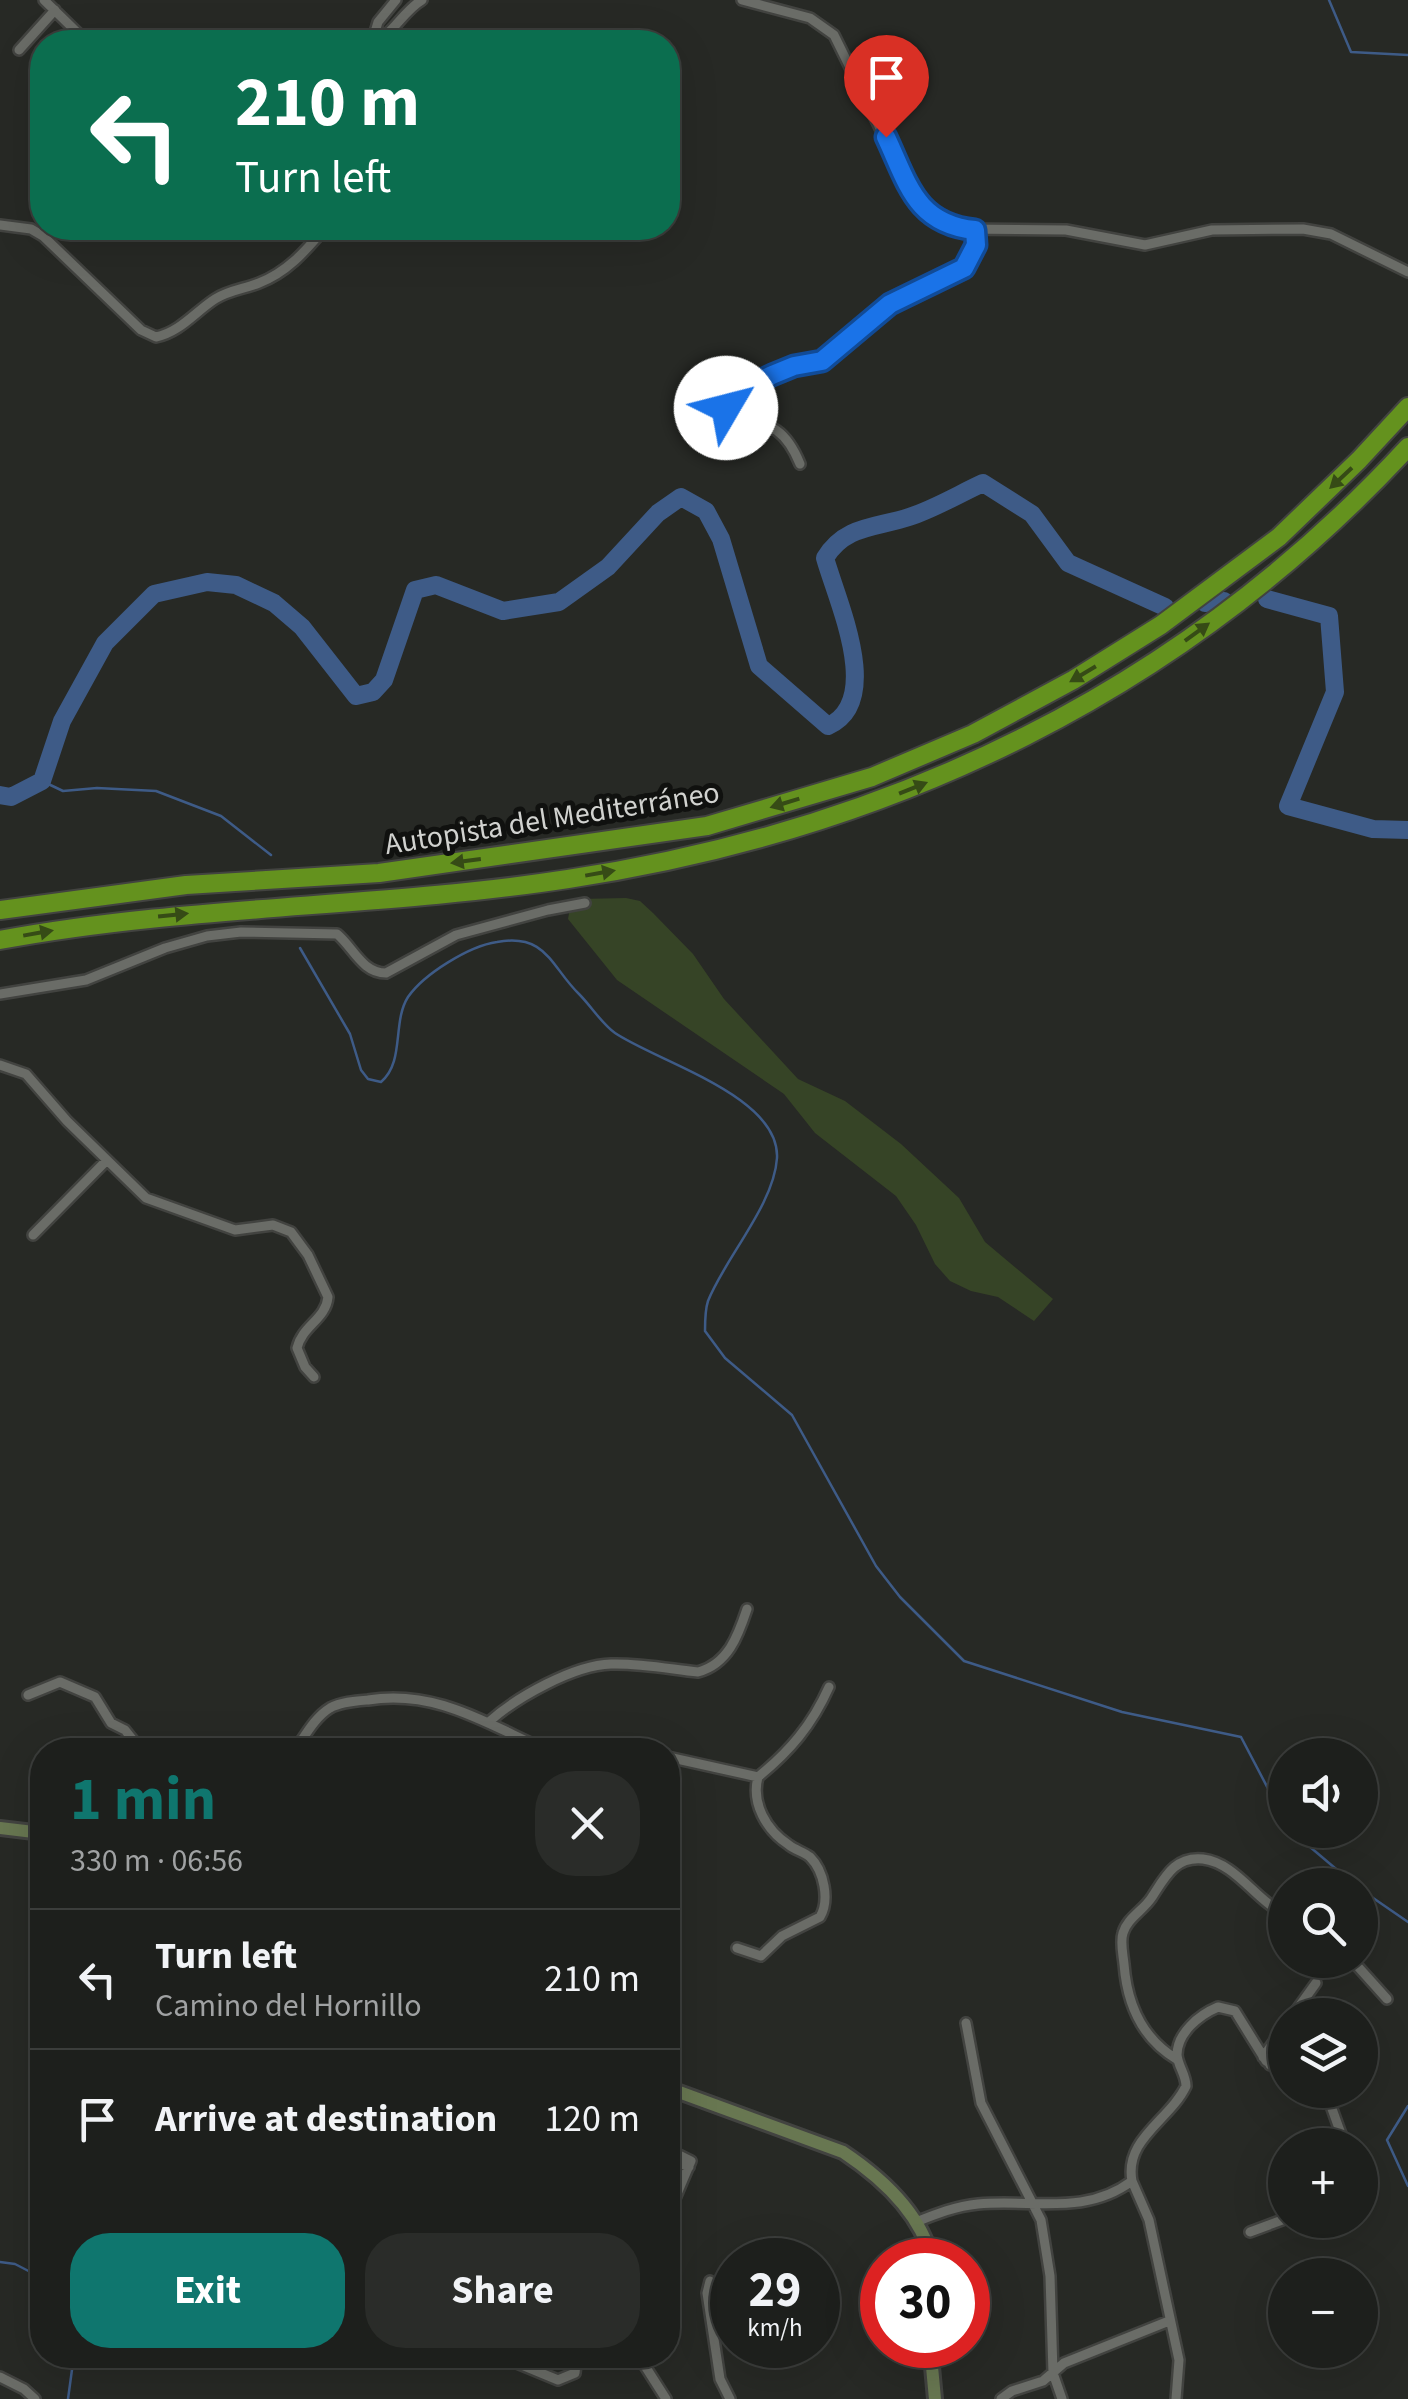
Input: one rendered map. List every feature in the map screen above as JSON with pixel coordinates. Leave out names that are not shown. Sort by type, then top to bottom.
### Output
[{"type":"highway","name":"Autopista del Mediterráneo","points":[[0,910],[186,886],[379,873],[707,826],[872,777],[973,734],[1073,680],[1161,625],[1278,536],[1360,460],[1408,407]]},
{"type":"highway","name":"Autopista del Mediterráneo","points":[[0,940],[193,912],[566,880],[712,853],[863,808],[968,766],[1096,700],[1199,632],[1288,562],[1371,487],[1408,447]]},
{"type":"main road","points":[[0,1828],[30,1831]]},
{"type":"main road","points":[[680,2092],[844,2152],[884,2183],[916,2222],[923,2238]]},
{"type":"main road","points":[[932,2368],[935,2399]]},
{"type":"street","points":[[44,0],[75,30]]},
{"type":"street","points":[[376,30],[396,0]]},
{"type":"street","points":[[390,30],[402,14],[422,0]]},
{"type":"street","points":[[742,0],[810,18],[834,36],[920,204],[937,220],[975,230],[1066,230],[1145,244],[1212,230],[1303,228],[1331,234],[1408,272]]},
{"type":"street","points":[[38,30],[55,10]]},
{"type":"street","points":[[20,50],[30,39]]},
{"type":"street","points":[[0,225],[30,229]]},
{"type":"street","points":[[800,464],[794,448],[774,426],[733,416],[726,408],[727,402],[783,370],[822,361],[890,304],[964,268],[976,245],[975,230]]},
{"type":"street","points":[[46,240],[141,330],[156,336],[176,330],[228,292],[278,273],[314,240]]},
{"type":"street","points":[[0,994],[86,980],[165,948],[207,936],[241,932],[336,934],[366,967],[375,973],[386,973],[456,935],[585,904]]},
{"type":"street","points":[[0,1065],[26,1074],[106,1161],[146,1198],[236,1230],[273,1225],[284,1227],[298,1238],[328,1297],[327,1306],[306,1328],[297,1348],[314,1377]]},
{"type":"street","points":[[33,1235],[106,1161]]},
{"type":"street","points":[[490,1721],[520,1698],[592,1667],[608,1664],[698,1672],[709,1669],[720,1662],[734,1642],[747,1610]]},
{"type":"street","points":[[28,1695],[60,1682],[90,1694],[112,1723],[132,1738]]},
{"type":"street","points":[[736,1948],[761,1956],[782,1936],[820,1917],[826,1903],[814,1862],[779,1837],[754,1797],[758,1777],[800,1738],[829,1686]]},
{"type":"street","points":[[305,1738],[328,1709],[386,1697],[428,1700],[490,1721],[523,1738]]},
{"type":"street","points":[[680,1760],[758,1777]]},
{"type":"street","points":[[1178,2060],[1152,2040],[1129,1998],[1122,1945],[1128,1923],[1146,1905],[1168,1872],[1177,1864],[1196,1859],[1208,1859],[1227,1868],[1268,1905]]},
{"type":"street","points":[[1368,1978],[1387,1999]]},
{"type":"street","points":[[1305,1998],[1316,1983]]},
{"type":"street","points":[[1176,2399],[1179,2360],[1149,2220],[1132,2181],[1130,2166],[1136,2149],[1186,2086],[1178,2060],[1179,2047],[1191,2024],[1208,2011],[1224,2007],[1240,2017],[1267,2061]]},
{"type":"street","points":[[966,2023],[981,2103],[1040,2220],[1050,2276],[1053,2373],[1062,2399]]},
{"type":"street","points":[[680,2187],[689,2166]]},
{"type":"street","points":[[916,2222],[974,2204],[1098,2200],[1132,2181]]},
{"type":"street","points":[[1250,2232],[1268,2225]]},
{"type":"street","points":[[710,2281],[710,2307]]},
{"type":"street","points":[[1001,2399],[1012,2391],[1043,2381],[1064,2363],[1169,2321]]},
{"type":"street","points":[[529,2368],[558,2380],[574,2373],[575,2368]]},
{"type":"street","points":[[646,2368],[666,2399]]},
{"type":"street","points":[[718,2368],[730,2399]]},
{"type":"street","points":[[0,2377],[24,2388],[35,2399]]},
{"type":"green space","points":[[580,899],[640,901],[693,954],[724,999],[798,1079],[845,1101],[901,1144],[959,1198],[985,1242],[1053,1299],[1034,1321],[998,1297],[950,1281],[935,1264],[896,1196],[815,1133],[784,1094],[617,980],[568,919],[570,908]]},
{"type":"waterway","points":[[1329,0],[1351,52],[1408,55]]},
{"type":"waterway","points":[[0,795],[11,797],[42,781],[62,721],[105,643],[154,594],[207,582],[236,585],[274,603],[302,627],[356,696],[373,692],[384,680],[415,590],[436,585],[503,611],[559,602],[608,567],[658,513],[681,497],[706,511],[721,539],[759,666],[828,726],[844,713],[853,695],[855,673],[846,623],[825,558],[852,533],[918,514],[983,483],[1032,514],[1068,563],[1165,607]]},
{"type":"waterway","points":[[1267,599],[1329,616],[1335,692],[1288,806],[1373,829],[1408,830]]},
{"type":"waterway","points":[[1205,603],[1224,601]]},
{"type":"waterway","points":[[42,781],[63,791],[156,791],[221,816],[271,855]]},
{"type":"waterway","points":[[300,948],[350,1034],[361,1070],[368,1079],[381,1082],[388,1074],[396,1053],[403,1007],[415,988],[461,955],[497,942],[514,941],[538,947],[546,954],[615,1033],[713,1083],[759,1116],[773,1136],[777,1158],[774,1176],[758,1213],[708,1301],[705,1331],[725,1358],[792,1415],[876,1566],[900,1597],[964,1661],[1122,1712],[1241,1737],[1268,1789]]},
{"type":"waterway","points":[[1311,1848],[1335,1868]]},
{"type":"waterway","points":[[1378,1901],[1408,1922]]},
{"type":"waterway","points":[[1408,2106],[1387,2140],[1408,2186]]},
{"type":"waterway","points":[[0,2262],[30,2272]]},
{"type":"waterway","points":[[68,2399],[72,2368]]},
{"type":"route","points":[[726,408],[735,394],[772,375],[822,361],[890,304],[964,268],[972,257],[975,230],[947,225],[928,214],[912,192],[886,137]]}]
